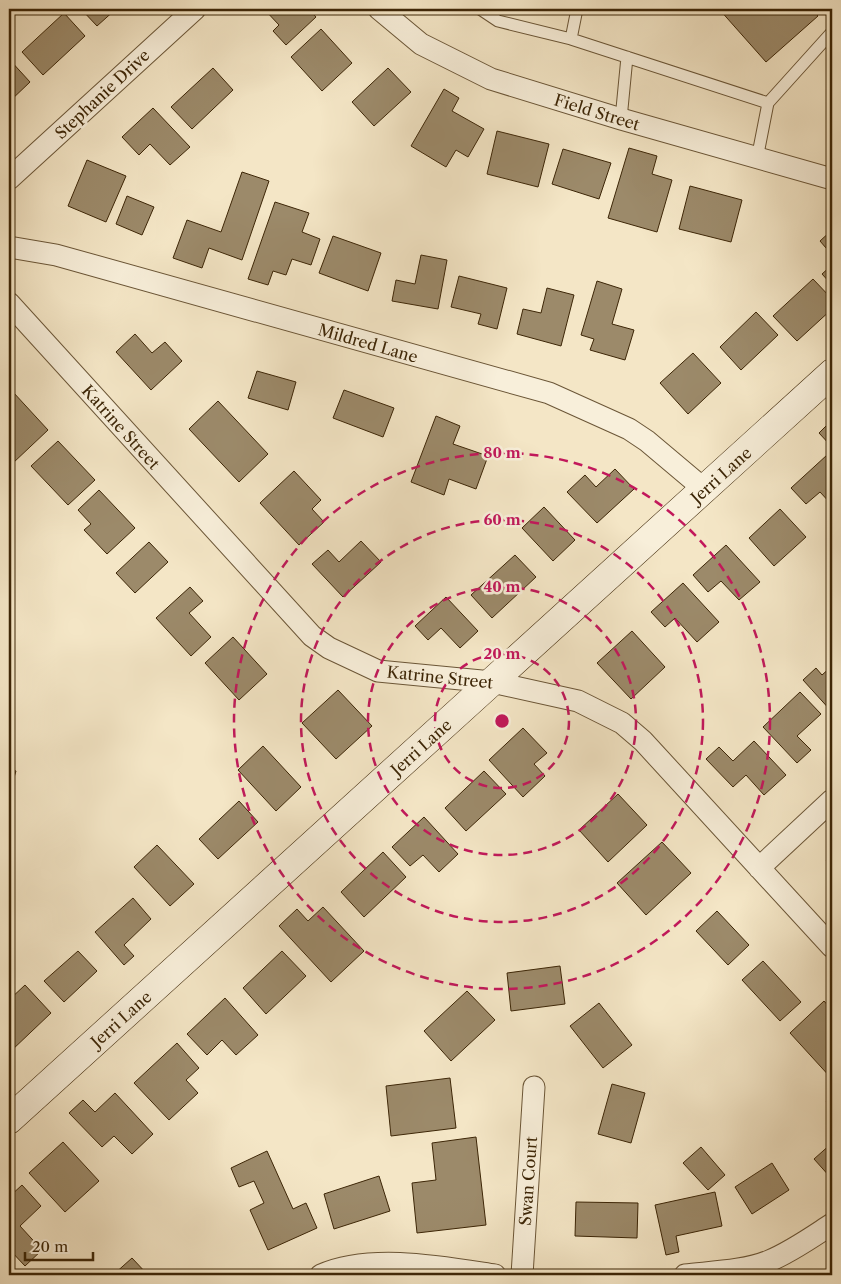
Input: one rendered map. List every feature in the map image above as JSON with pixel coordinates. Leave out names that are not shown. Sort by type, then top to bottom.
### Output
[{"type":"street","name":"Stephanie Drive","points":[[9,179],[195,9]]},
{"type":"street","name":"Field Street","points":[[379,9],[422,44],[491,79],[621,119],[832,179]]},
{"type":"street","name":"Mildred Lane","points":[[9,246],[56,255],[549,393],[630,429],[647,440],[704,489]]},
{"type":"street","name":"Katrine Street","points":[[9,302],[312,636],[329,648],[378,671],[492,682],[578,702],[622,723],[643,741],[832,947]]},
{"type":"street","name":"Jerri Lane","points":[[9,1120],[832,373]]},
{"type":"street","points":[[759,868],[832,800]]},
{"type":"street","name":"Swan Court","points":[[522,1275],[534,1087]]},
{"type":"street","points":[[684,1275],[731,1270],[768,1262],[800,1245],[832,1224]]},
{"type":"street","points":[[321,1275],[363,1264],[423,1264],[494,1275]]},
{"type":"lane","points":[[480,9],[498,21],[572,39],[768,103]]},
{"type":"lane","points":[[572,39],[577,9]]},
{"type":"lane","points":[[757,158],[768,103],[832,32]]},
{"type":"lane","points":[[621,119],[627,57]]},
{"type":"building","points":[[81,9],[116,9],[97,26]]},
{"type":"building","points":[[264,9],[309,9],[316,17],[286,45],[273,31],[279,25]]},
{"type":"building","points":[[719,9],[812,9],[818,16],[766,62]]},
{"type":"building","points":[[64,13],[85,36],[43,75],[22,52]]},
{"type":"building","points":[[321,29],[352,63],[322,91],[291,57]]},
{"type":"building","points":[[9,59],[30,82],[9,102]]},
{"type":"building","points":[[213,68],[233,90],[192,129],[171,107]]},
{"type":"building","points":[[388,68],[411,92],[374,126],[352,102]]},
{"type":"building","points":[[444,89],[459,98],[452,111],[484,129],[468,157],[456,150],[446,167],[411,146]]},
{"type":"building","points":[[153,108],[190,147],[170,165],[150,144],[139,155],[122,137]]},
{"type":"building","points":[[497,131],[549,144],[538,187],[487,174]]},
{"type":"building","points":[[629,148],[657,156],[652,174],[672,180],[657,232],[608,218]]},
{"type":"building","points":[[563,149],[611,163],[599,199],[552,184]]},
{"type":"building","points":[[87,160],[126,176],[106,222],[68,206]]},
{"type":"building","points":[[242,172],[269,181],[242,260],[209,248],[202,268],[173,258],[187,220],[221,232]]},
{"type":"building","points":[[690,186],[742,200],[731,242],[679,229]]},
{"type":"building","points":[[127,196],[154,207],[142,235],[116,224]]},
{"type":"building","points":[[275,202],[309,213],[302,232],[320,239],[311,265],[292,259],[286,275],[273,271],[268,285],[248,279]]},
{"type":"building","points":[[832,230],[832,255],[820,241]]},
{"type":"building","points":[[333,236],[381,253],[368,291],[319,273]]},
{"type":"building","points":[[421,255],[447,260],[438,309],[392,301],[396,280],[415,284]]},
{"type":"building","points":[[832,265],[832,285],[822,274]]},
{"type":"building","points":[[459,276],[507,288],[497,329],[478,324],[481,314],[451,307]]},
{"type":"building","points":[[813,279],[832,299],[832,309],[797,341],[773,316]]},
{"type":"building","points":[[597,281],[622,289],[612,324],[634,330],[625,360],[590,350],[594,339],[581,335]]},
{"type":"building","points":[[547,288],[574,295],[561,346],[517,334],[523,309],[541,313]]},
{"type":"building","points":[[756,312],[778,335],[741,370],[720,347]]},
{"type":"building","points":[[135,334],[152,353],[165,342],[182,361],[151,390],[116,352]]},
{"type":"building","points":[[693,353],[721,383],[688,414],[660,383]]},
{"type":"building","points":[[257,371],[296,382],[288,410],[248,398]]},
{"type":"building","points":[[344,390],[394,408],[383,437],[333,418]]},
{"type":"building","points":[[13,392],[48,430],[13,463],[9,459],[9,396]]},
{"type":"building","points":[[218,401],[268,454],[239,482],[189,429]]},
{"type":"building","points":[[436,416],[460,426],[453,444],[488,456],[476,489],[449,479],[444,495],[411,482]]},
{"type":"building","points":[[832,420],[832,447],[819,433]]},
{"type":"building","points":[[58,441],[95,480],[68,505],[31,466]]},
{"type":"building","points":[[827,455],[832,460],[832,505],[820,492],[806,504],[791,488]]},
{"type":"building","points":[[615,469],[634,489],[597,523],[567,492],[585,475],[596,487]]},
{"type":"building","points":[[294,471],[321,500],[312,509],[324,522],[299,545],[260,503]]},
{"type":"building","points":[[99,490],[135,528],[107,554],[84,530],[91,524],[78,510]]},
{"type":"building","points":[[544,507],[575,540],[553,561],[522,528]]},
{"type":"building","points":[[780,509],[806,537],[774,566],[749,538]]},
{"type":"building","points":[[361,541],[381,562],[343,597],[312,564],[328,550],[339,562]]},
{"type":"building","points":[[149,542],[168,562],[135,593],[116,573]]},
{"type":"building","points":[[726,545],[760,582],[739,600],[721,581],[708,592],[693,575]]},
{"type":"building","points":[[515,555],[536,577],[492,618],[471,595]]},
{"type":"building","points":[[683,583],[719,622],[697,642],[675,618],[665,627],[651,612]]},
{"type":"building","points":[[190,587],[203,601],[189,613],[211,637],[191,656],[156,618]]},
{"type":"building","points":[[446,597],[478,631],[460,648],[441,628],[428,640],[415,626]]},
{"type":"building","points":[[632,631],[665,667],[631,699],[597,663]]},
{"type":"building","points":[[233,637],[267,674],[239,700],[205,663]]},
{"type":"building","points":[[832,666],[832,712],[803,680],[816,668],[822,675]]},
{"type":"building","points":[[338,690],[372,726],[336,759],[302,723]]},
{"type":"building","points":[[800,692],[821,714],[797,736],[811,750],[797,763],[763,727]]},
{"type":"building","points":[[523,728],[547,753],[534,764],[545,776],[523,797],[489,760]]},
{"type":"building","points":[[754,741],[786,775],[764,795],[746,775],[733,787],[706,759],[719,747],[733,761]]},
{"type":"building","points":[[263,746],[301,787],[276,811],[238,770]]},
{"type":"building","points":[[9,769],[16,771],[9,794]]},
{"type":"building","points":[[484,771],[506,794],[466,831],[445,808]]},
{"type":"building","points":[[618,794],[647,825],[608,862],[579,830]]},
{"type":"building","points":[[239,801],[258,822],[218,859],[199,839]]},
{"type":"building","points":[[424,817],[458,854],[439,872],[423,855],[410,866],[392,847]]},
{"type":"building","points":[[662,842],[691,873],[646,915],[617,883]]},
{"type":"building","points":[[157,845],[194,884],[170,906],[134,867]]},
{"type":"building","points":[[383,852],[406,877],[364,917],[341,892]]},
{"type":"building","points":[[832,854],[832,867],[826,860]]},
{"type":"building","points":[[133,898],[151,919],[124,945],[134,956],[124,965],[95,932]]},
{"type":"building","points":[[323,907],[364,951],[331,982],[279,926],[297,909],[308,921]]},
{"type":"building","points":[[717,911],[749,945],[728,965],[696,931]]},
{"type":"building","points":[[78,951],[97,971],[64,1002],[44,981]]},
{"type":"building","points":[[282,951],[306,976],[266,1014],[243,988]]},
{"type":"building","points":[[763,961],[801,1002],[780,1021],[742,980]]},
{"type":"building","points":[[560,966],[565,1004],[511,1011],[507,973]]},
{"type":"building","points":[[25,985],[51,1013],[11,1051],[9,1049],[9,1000]]},
{"type":"building","points":[[467,991],[495,1020],[451,1061],[424,1031]]},
{"type":"building","points":[[225,998],[258,1035],[236,1055],[222,1040],[207,1055],[187,1034]]},
{"type":"building","points":[[824,1001],[832,1010],[832,1032],[830,1034],[832,1036],[832,1079],[790,1033]]},
{"type":"building","points":[[599,1003],[632,1045],[603,1068],[570,1026]]},
{"type":"building","points":[[177,1043],[199,1068],[186,1080],[198,1093],[169,1120],[134,1083]]},
{"type":"building","points":[[450,1078],[456,1128],[391,1136],[386,1086]]},
{"type":"building","points":[[612,1084],[645,1093],[631,1143],[598,1134]]},
{"type":"building","points":[[115,1093],[153,1134],[132,1154],[114,1136],[102,1147],[69,1113],[83,1100],[95,1112]]},
{"type":"building","points":[[832,1096],[832,1108],[826,1101]]},
{"type":"building","points":[[476,1137],[486,1225],[417,1233],[412,1183],[436,1180],[432,1143]]},
{"type":"building","points":[[63,1142],[99,1181],[65,1212],[29,1173]]},
{"type":"building","points":[[832,1143],[832,1177],[831,1178],[814,1159]]},
{"type":"building","points":[[701,1147],[725,1175],[708,1190],[683,1163]]},
{"type":"building","points":[[267,1151],[293,1209],[306,1203],[317,1228],[268,1250],[250,1210],[264,1203],[254,1181],[239,1187],[231,1168]]},
{"type":"building","points":[[772,1163],[789,1190],[752,1214],[735,1187]]},
{"type":"building","points":[[379,1176],[390,1211],[334,1229],[324,1194]]},
{"type":"building","points":[[22,1185],[41,1206],[20,1226],[42,1250],[25,1266],[9,1249],[9,1197]]},
{"type":"building","points":[[715,1192],[722,1226],[676,1236],[679,1252],[666,1255],[655,1205]]},
{"type":"building","points":[[576,1202],[638,1203],[637,1238],[575,1236]]},
{"type":"building","points":[[132,1258],[148,1275],[113,1275]]},
{"type":"building","points":[[172,1270],[177,1275],[166,1275]]}]
